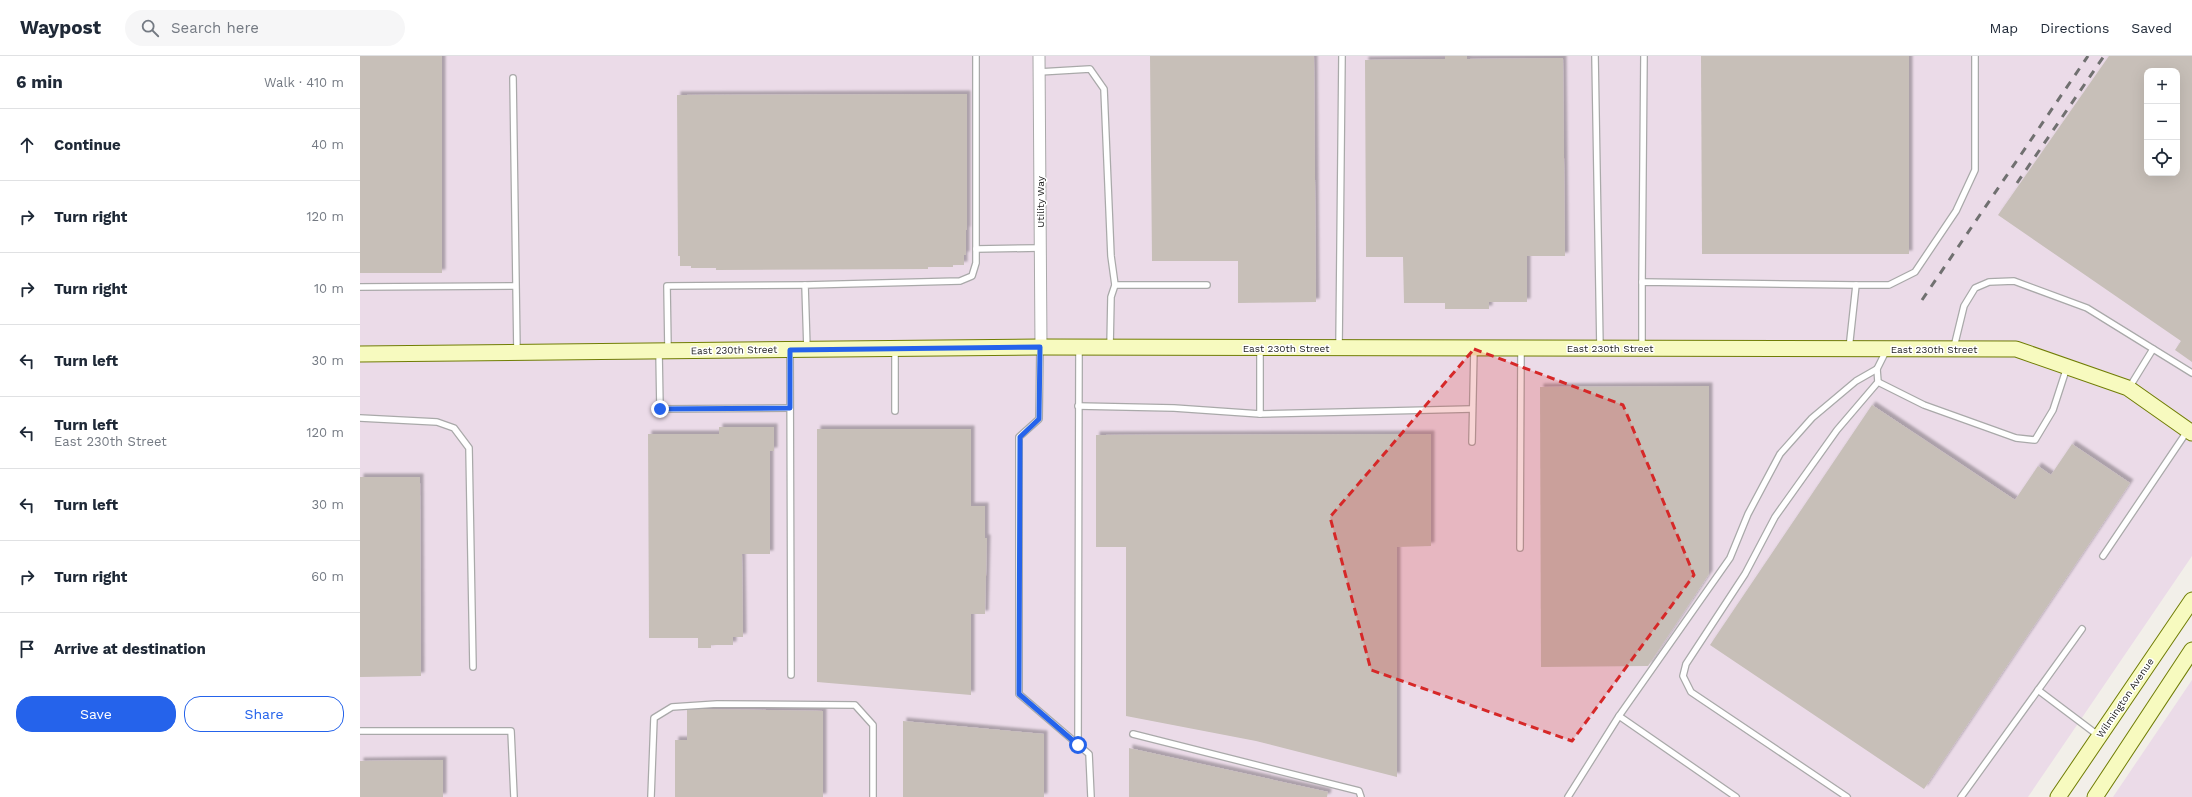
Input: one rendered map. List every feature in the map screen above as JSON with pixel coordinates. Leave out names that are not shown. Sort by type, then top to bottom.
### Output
[{"type":"street","name":"Utility Way","points":[[1039,56],[1040,347]]},
{"type":"street","name":"East 230th Street","points":[[360,354],[1040,347],[2016,349],[2128,388],[2191,429]]},
{"type":"street","name":"Wilmington Avenue","points":[[2058,797],[2192,600]]},
{"type":"street","points":[[2094,797],[2192,650]]},
{"type":"lane","points":[[790,408],[660,409],[667,286],[960,281],[972,276],[976,263],[976,56]]},
{"type":"lane","points":[[1339,348],[1342,56]]},
{"type":"lane","points":[[1595,56],[1600,348]]},
{"type":"lane","points":[[1642,348],[1644,56]]},
{"type":"lane","points":[[1642,282],[1889,285],[1915,272],[1956,211],[1974,170],[1976,56]]},
{"type":"lane","points":[[1039,72],[1090,69],[1104,89],[1111,256],[1115,284],[1111,297],[1110,347]]},
{"type":"lane","points":[[512,78],[517,353]]},
{"type":"lane","points":[[976,249],[1040,248]]},
{"type":"lane","points":[[1953,349],[1964,306],[1975,288],[1989,282],[2014,280],[2087,308],[2192,373]]},
{"type":"lane","points":[[805,284],[807,350]]},
{"type":"lane","points":[[1115,284],[1207,285]]},
{"type":"lane","points":[[1849,349],[1856,284]]},
{"type":"lane","points":[[360,287],[515,286]]},
{"type":"lane","points":[[1040,347],[1039,419],[1020,437],[1019,694],[1089,754],[1091,797]]},
{"type":"lane","points":[[1078,745],[1078,406],[1080,347]]},
{"type":"lane","points":[[1260,348],[1260,414]]},
{"type":"lane","points":[[1472,442],[1474,348]]},
{"type":"lane","points":[[1520,548],[1521,348]]},
{"type":"lane","points":[[895,349],[895,411]]},
{"type":"lane","points":[[1847,797],[1691,692],[1683,676],[1686,664],[1745,574],[1775,517],[1837,430],[1878,382],[1877,369],[1887,349]]},
{"type":"lane","points":[[2128,388],[2153,349]]},
{"type":"lane","points":[[790,350],[791,675]]},
{"type":"lane","points":[[1878,382],[1932,408],[2016,438],[2035,440],[2053,410],[2067,367]]},
{"type":"lane","points":[[1568,797],[1619,716],[1730,558],[1748,514],[1780,454],[1812,418],[1856,381],[1877,369]]},
{"type":"lane","points":[[1078,406],[1174,408],[1260,414],[1472,409]]},
{"type":"lane","points":[[360,418],[437,422],[454,428],[469,448],[473,667]]},
{"type":"lane","points":[[2103,556],[2191,429]]},
{"type":"lane","points":[[1961,797],[2082,629]]},
{"type":"lane","points":[[2038,690],[2100,736]]},
{"type":"lane","points":[[651,797],[654,718],[672,707],[748,704],[855,705],[873,725],[874,797]]},
{"type":"lane","points":[[1619,716],[1736,797]]},
{"type":"lane","points":[[360,731],[511,731],[514,797]]},
{"type":"lane","points":[[1133,734],[1359,791],[1361,797]]},
{"type":"highlighted area","points":[[1474,349],[1623,405],[1694,575],[1572,741],[1371,670],[1330,517]]},
{"type":"shaded area","points":[[360,56],[2192,56],[2192,556],[2028,797],[360,797]]},
{"type":"shaded area","points":[[2192,680],[2192,797],[2113,797]]},
{"type":"building","points":[[360,56],[442,56],[442,273],[360,273]]},
{"type":"building","points":[[1150,56],[1314,56],[1316,302],[1238,303],[1238,261],[1152,261]]},
{"type":"building","points":[[1445,56],[1467,56],[1467,59],[1563,58],[1565,256],[1527,256],[1527,302],[1489,302],[1489,309],[1445,309],[1445,303],[1404,303],[1403,257],[1366,257],[1365,60],[1445,59]]},
{"type":"building","points":[[1701,56],[1909,56],[1909,254],[1702,254]]},
{"type":"building","points":[[2109,56],[2192,56],[2192,362],[2175,350],[2181,341],[1998,215]]},
{"type":"building","points":[[967,94],[967,230],[964,265],[953,265],[953,267],[928,267],[928,269],[716,270],[716,268],[691,268],[691,266],[680,266],[680,256],[678,256],[677,95]]},
{"type":"building","points":[[1709,386],[1709,574],[1648,666],[1541,667],[1540,387]]},
{"type":"building","points":[[1872,405],[2015,500],[2038,466],[2051,475],[2072,444],[2130,483],[1924,789],[1710,645]]},
{"type":"building","points":[[719,427],[774,427],[774,451],[770,451],[770,554],[742,554],[743,637],[733,637],[733,645],[711,645],[711,648],[698,648],[698,638],[649,638],[648,434],[719,434]]},
{"type":"building","points":[[817,429],[971,429],[971,506],[985,506],[985,538],[987,538],[985,614],[971,614],[971,695],[817,682]]},
{"type":"building","points":[[1431,434],[1431,546],[1397,547],[1397,777],[1256,741],[1126,716],[1126,547],[1096,547],[1096,435]]},
{"type":"building","points":[[360,477],[420,477],[421,676],[360,677]]},
{"type":"building","points":[[687,710],[823,711],[823,797],[675,797],[675,740],[687,740]]},
{"type":"building","points":[[903,721],[1044,734],[1044,797],[903,797]]},
{"type":"building","points":[[1129,748],[1328,792],[1327,797],[1129,797]]},
{"type":"building","points":[[443,760],[443,797],[360,797],[360,761]]},
{"type":"railway","points":[[1922,300],[2088,56]]},
{"type":"railway","points":[[2017,183],[2104,56]]},
{"type":"route","points":[[660,409],[790,408],[790,350],[1040,347],[1039,419],[1020,437],[1019,694],[1078,745]]}]
